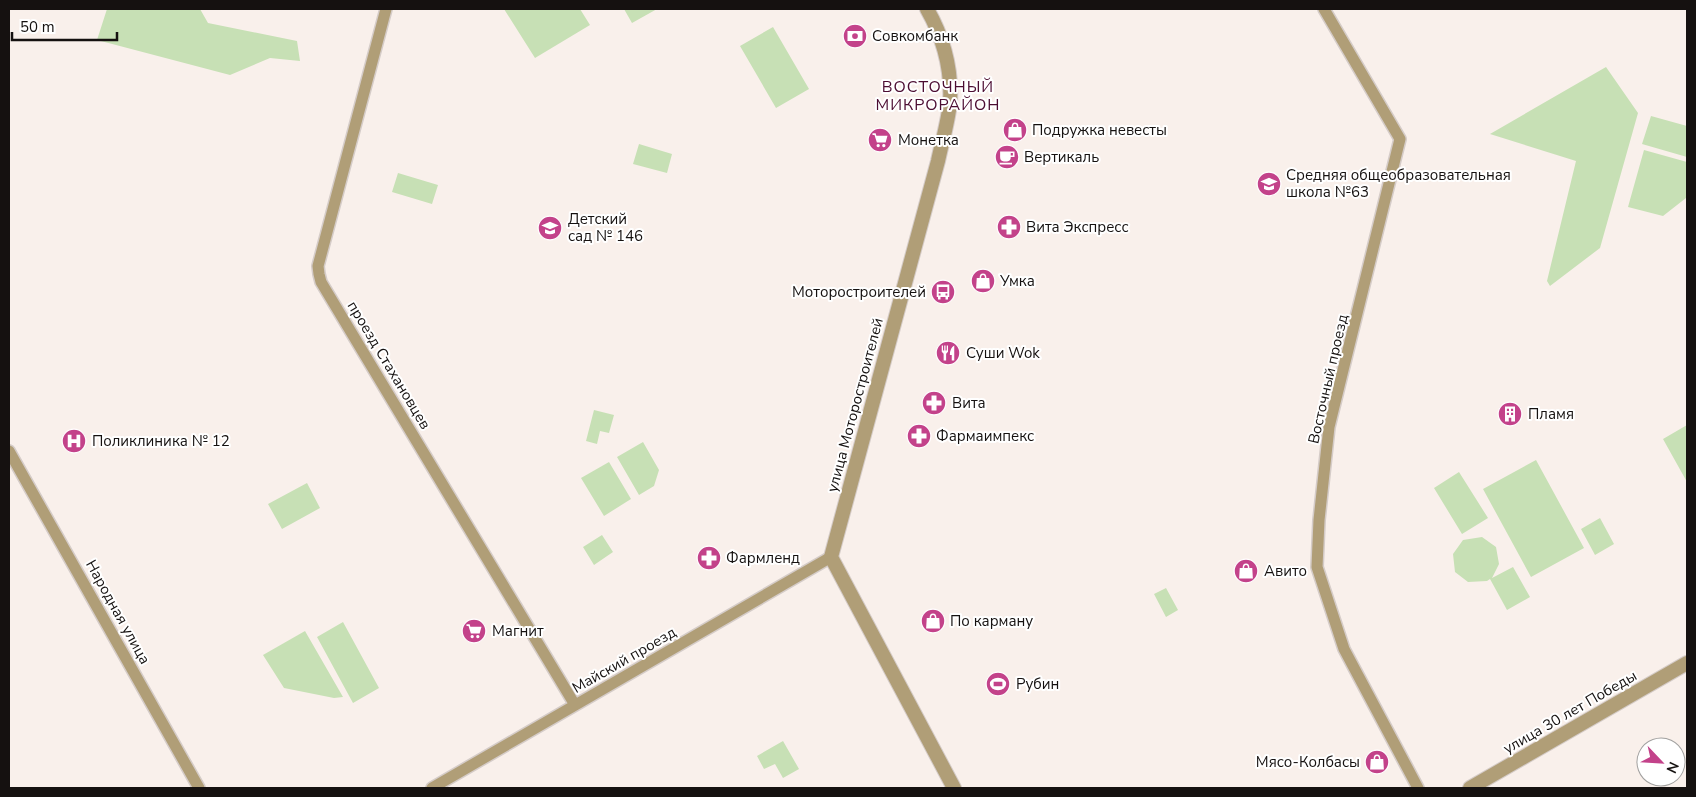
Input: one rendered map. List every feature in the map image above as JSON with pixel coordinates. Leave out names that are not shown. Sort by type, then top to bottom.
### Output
[{"type":"street","name":"проезд Стахановцев","points":[[386,9],[318,266],[321,282],[575,705]]},
{"type":"street","name":"улица Моторостроителей","points":[[831,557],[935,170],[950,104],[947,58],[927,9]]},
{"type":"street","name":"Восточный проезд","points":[[1324,9],[1400,139],[1329,427],[1319,520],[1317,567],[1344,649],[1418,788]]},
{"type":"street","name":"Народная улица","points":[[9,451],[199,788]]},
{"type":"street","name":"Майский проезд","points":[[432,788],[831,557]]},
{"type":"street","points":[[831,557],[954,788]]},
{"type":"street","name":"улица 30 лет Победы","points":[[1470,788],[1687,663]]},
{"type":"green space","points":[[107,9],[200,9],[208,23],[297,41],[300,61],[270,58],[230,75],[97,40]]},
{"type":"green space","points":[[504,9],[580,9],[590,25],[535,58]]},
{"type":"green space","points":[[624,9],[657,9],[632,23]]},
{"type":"green space","points":[[773,27],[809,89],[776,108],[740,46]]},
{"type":"green space","points":[[1606,67],[1638,113],[1600,248],[1550,286],[1547,281],[1576,161],[1490,134]]},
{"type":"green space","points":[[1651,116],[1687,126],[1687,157],[1642,144]]},
{"type":"green space","points":[[639,144],[672,154],[667,173],[633,164]]},
{"type":"green space","points":[[1644,150],[1687,162],[1686,198],[1663,216],[1628,207]]},
{"type":"green space","points":[[398,173],[438,185],[432,204],[392,192]]},
{"type":"green space","points":[[594,410],[614,415],[609,433],[600,431],[597,444],[586,441]]},
{"type":"green space","points":[[1687,425],[1687,482],[1663,439]]},
{"type":"green space","points":[[643,442],[659,470],[654,486],[639,495],[617,457]]},
{"type":"green space","points":[[1536,460],[1584,548],[1531,577],[1483,489]]},
{"type":"green space","points":[[609,462],[631,499],[604,516],[581,478]]},
{"type":"green space","points":[[1459,472],[1488,518],[1462,534],[1434,488]]},
{"type":"green space","points":[[307,483],[320,508],[282,529],[268,504]]},
{"type":"green space","points":[[1600,518],[1614,544],[1595,555],[1581,529]]},
{"type":"green space","points":[[602,535],[613,552],[594,565],[583,547]]},
{"type":"green space","points":[[1482,537],[1496,547],[1499,564],[1492,578],[1513,567],[1530,597],[1507,610],[1490,579],[1487,581],[1468,582],[1455,572],[1453,554],[1463,540]]},
{"type":"green space","points":[[1166,588],[1178,610],[1166,617],[1154,594]]},
{"type":"green space","points":[[343,622],[379,688],[353,703],[317,637]]},
{"type":"green space","points":[[305,631],[343,697],[334,698],[284,688],[263,655]]},
{"type":"green space","points":[[783,741],[799,769],[783,778],[775,764],[764,769],[757,756]]},
{"type":"place","name":"Совкомбанк","points":[[855,36]]},
{"type":"place","name":"Подружка невесты","points":[[1015,130]]},
{"type":"place","name":"Монетка","points":[[880,140]]},
{"type":"place","name":"Вертикаль","points":[[1007,157]]},
{"type":"place","name":"Средняя общеобразовательная школа №63","points":[[1269,184]]},
{"type":"place","name":"Вита Экспресс","points":[[1009,227]]},
{"type":"place","name":"Детский сад № 146","points":[[550,228]]},
{"type":"place","name":"Умка","points":[[983,281]]},
{"type":"place","name":"Моторостроителей","points":[[943,292]]},
{"type":"place","name":"Суши Wok","points":[[948,353]]},
{"type":"place","name":"Вита","points":[[934,403]]},
{"type":"place","name":"Пламя","points":[[1510,414]]},
{"type":"place","name":"Фармаимпекс","points":[[919,436]]},
{"type":"place","name":"Поликлиника № 12","points":[[74,441]]},
{"type":"place","name":"Фармленд","points":[[709,558]]},
{"type":"place","name":"Авито","points":[[1246,571]]},
{"type":"place","name":"По карману","points":[[933,621]]},
{"type":"place","name":"Магнит","points":[[474,631]]},
{"type":"place","name":"Рубин","points":[[998,684]]},
{"type":"place","name":"Мясо-Колбасы","points":[[1377,762]]},
{"type":"district","name":"ВОСТОЧНЫЙ МИКРОРАЙОН","points":[[938,95]]}]
